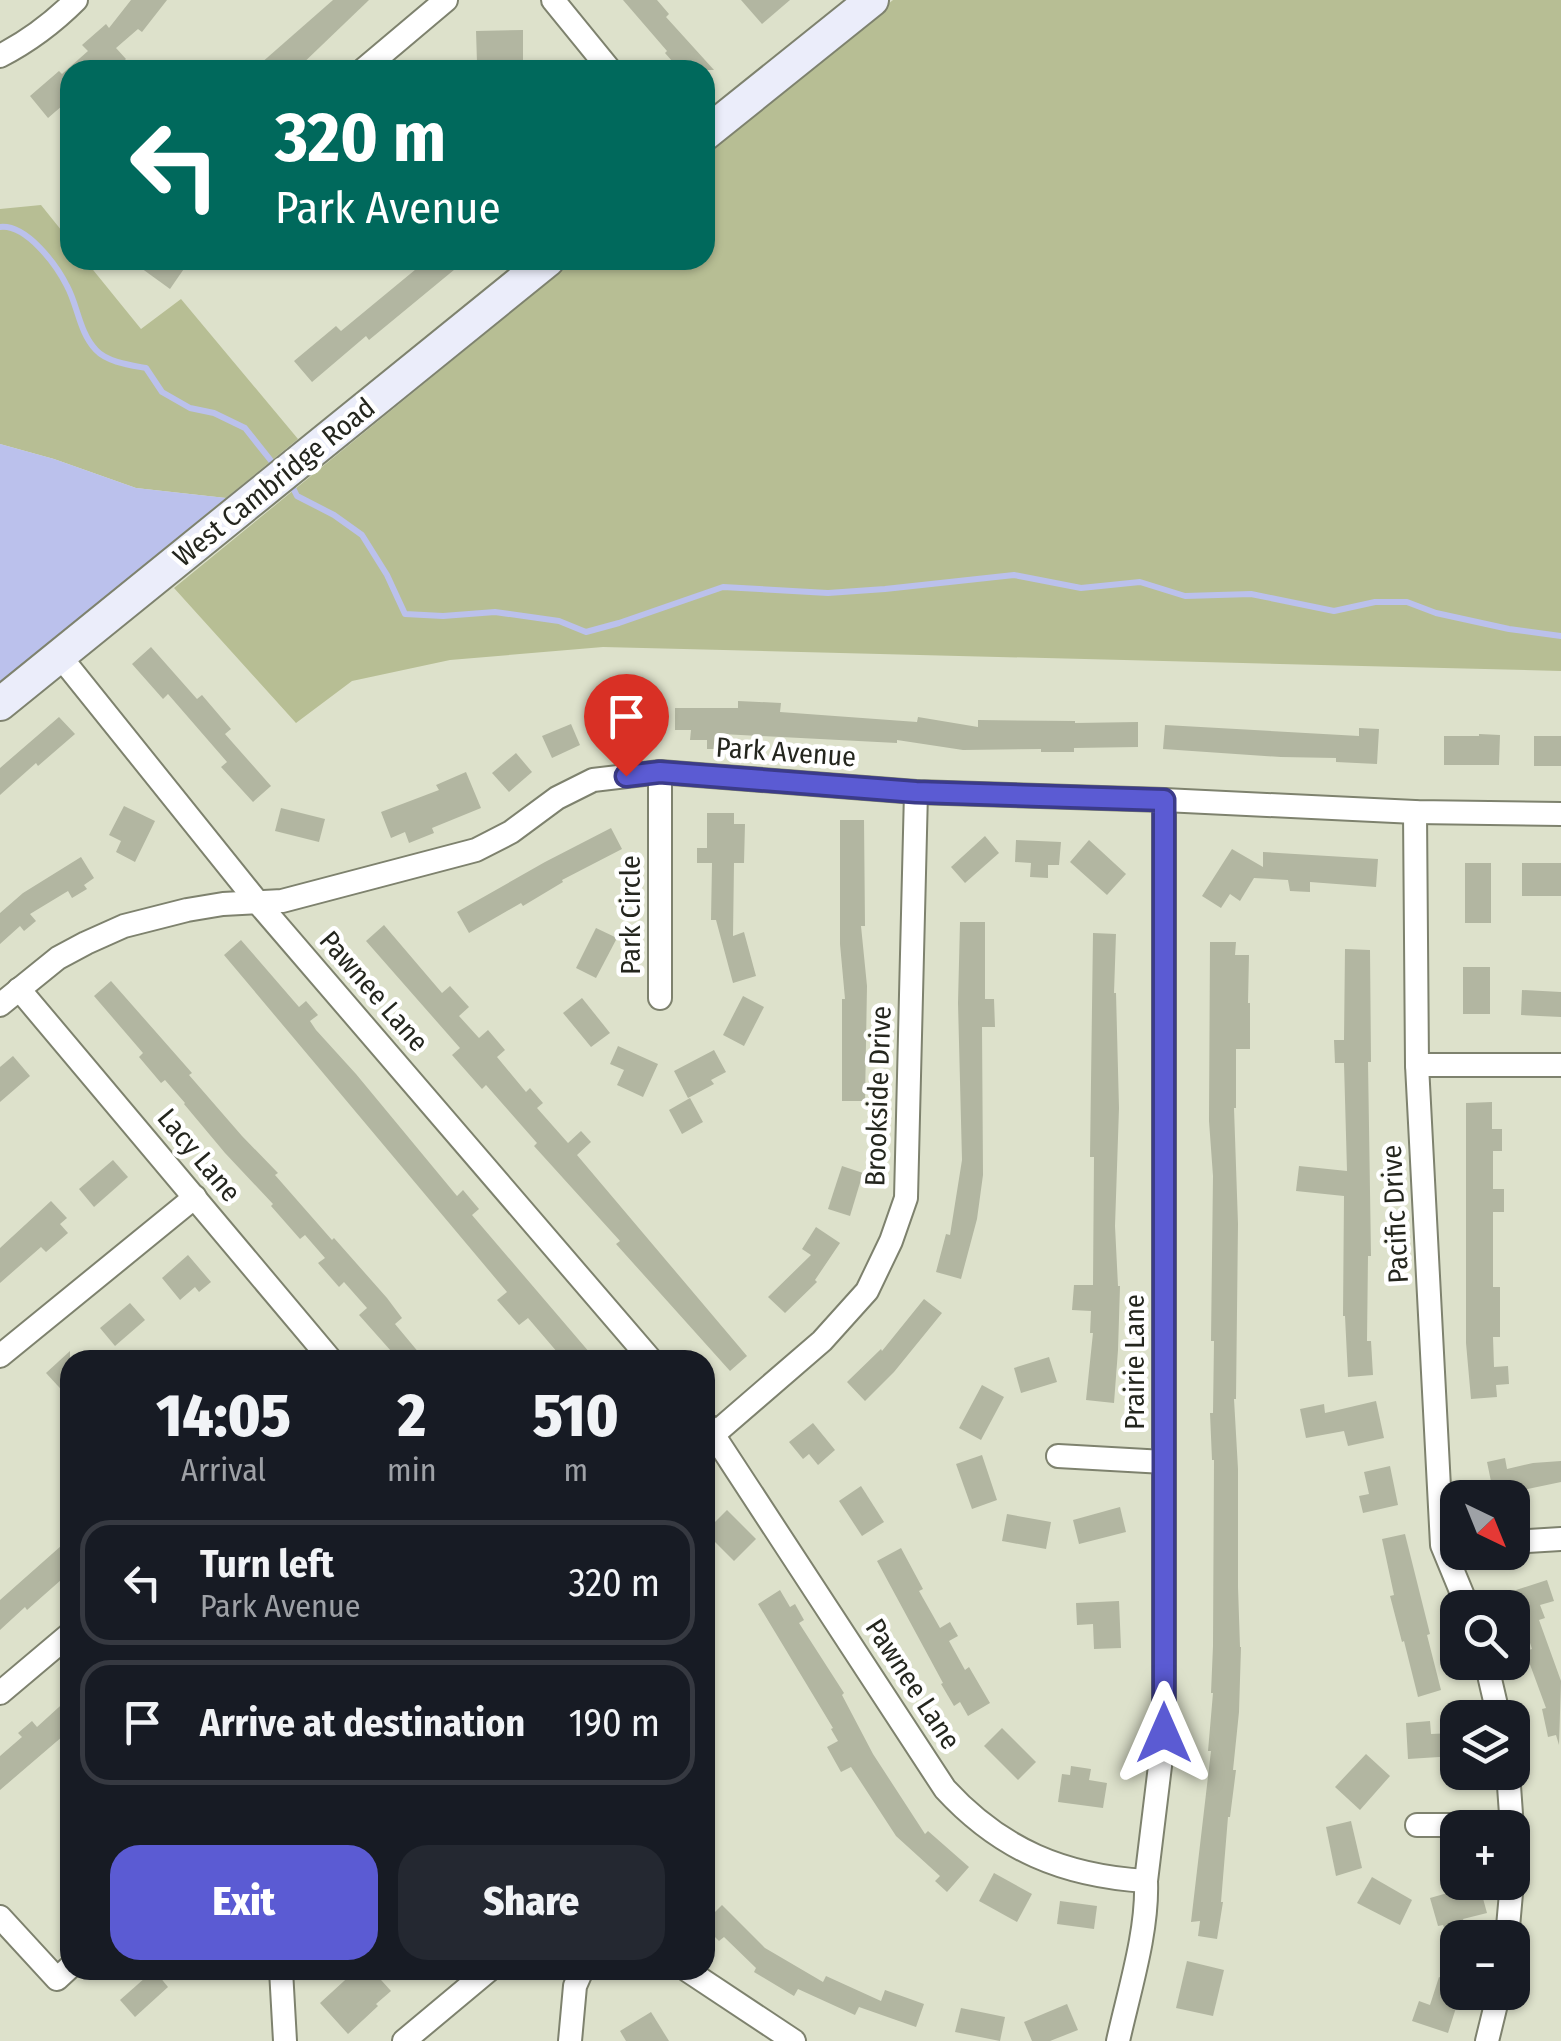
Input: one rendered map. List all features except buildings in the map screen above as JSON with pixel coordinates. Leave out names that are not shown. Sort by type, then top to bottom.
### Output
[{"type":"street","points":[[0,56],[33,38],[76,0]]},
{"type":"street","points":[[376,60],[446,0]]},
{"type":"street","points":[[552,0],[602,60]]},
{"type":"street","points":[[715,126],[872,0]]},
{"type":"street","name":"West Cambridge Road","points":[[0,704],[536,270]]},
{"type":"street","name":"Pawnee Lane","points":[[60,656],[260,904],[642,1350]]},
{"type":"street","name":"Park Avenue","points":[[0,1005],[58,958],[124,926],[223,904],[282,901],[476,850],[511,832],[556,798],[593,780],[660,772],[916,792],[1561,814]]},
{"type":"street","name":"Park Circle","points":[[660,772],[660,998]]},
{"type":"street","name":"Brookside Drive","points":[[715,1427],[822,1342],[867,1291],[891,1242],[906,1198],[916,792]]},
{"type":"street","name":"Prairie Lane","points":[[1118,2041],[1136,1965],[1164,1733],[1164,800]]},
{"type":"street","name":"Pacific Drive","points":[[1415,812],[1417,1065],[1446,1480]]},
{"type":"street","name":"Lacy Lane","points":[[19,989],[324,1350]]},
{"type":"street","points":[[1417,1065],[1561,1065]]},
{"type":"street","points":[[0,1356],[195,1197]]},
{"type":"street","name":"Pawnee Lane","points":[[715,1444],[945,1790],[1001,1838],[1046,1862],[1095,1876],[1146,1881]]},
{"type":"street","points":[[1058,1456],[1164,1462]]},
{"type":"street","points":[[1530,1541],[1561,1539]]},
{"type":"street","points":[[0,1693],[60,1642]]},
{"type":"street","points":[[1416,1825],[1440,1825]]},
{"type":"street","points":[[0,1917],[60,1970]]},
{"type":"street","points":[[282,1980],[285,2041]]},
{"type":"street","points":[[404,2041],[477,1980]]},
{"type":"street","points":[[570,2041],[578,1980]]},
{"type":"street","points":[[702,1980],[794,2041]]},
{"type":"street","points":[[1487,2041],[1494,2010]]},
{"type":"green space","points":[[893,0],[1561,0],[1561,671],[603,647],[450,660],[352,681],[296,723],[174,588],[563,270],[715,270],[715,146]]},
{"type":"green space","points":[[41,205],[60,229],[60,270],[93,270],[141,329],[181,299],[298,439],[226,498],[136,488],[0,444],[0,209]]},
{"type":"water","points":[[0,444],[136,488],[226,498],[0,682]]},
{"type":"waterway","points":[[0,227],[30,239],[56,267],[90,343],[101,354],[146,368],[162,392],[190,408],[214,413],[245,428],[276,467]]},
{"type":"waterway","points":[[291,484],[297,496],[362,535],[405,614],[495,612],[559,621],[586,632],[723,587],[828,593],[1014,575],[1081,588],[1140,582],[1185,596],[1251,594],[1334,611],[1375,602],[1407,602],[1436,613],[1561,636]]},
{"type":"route","points":[[626,776],[660,772],[916,792],[1164,800],[1164,1733]]}]
